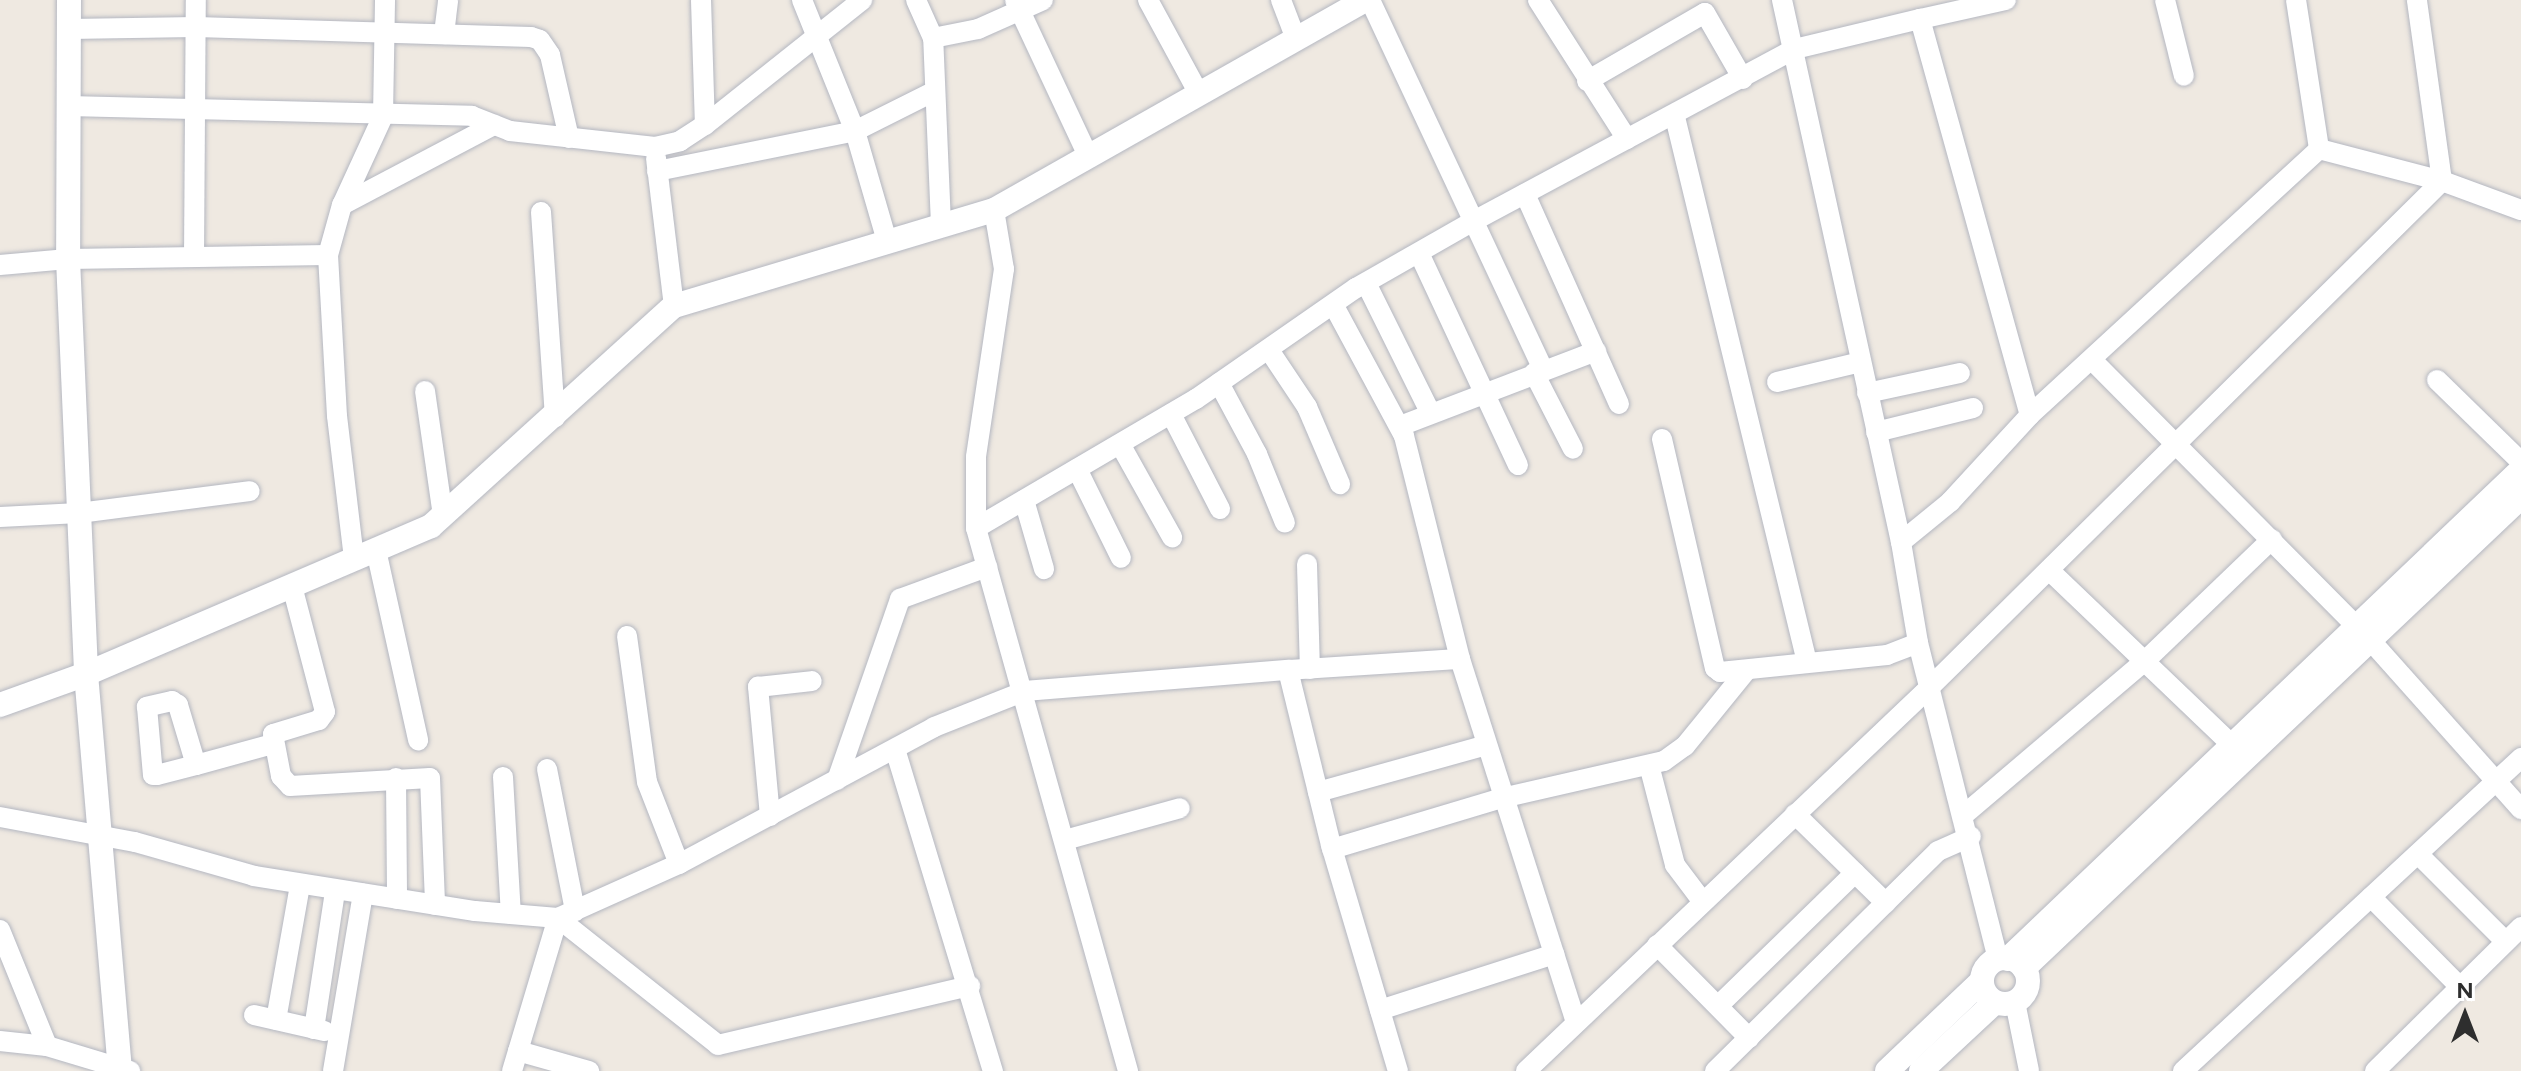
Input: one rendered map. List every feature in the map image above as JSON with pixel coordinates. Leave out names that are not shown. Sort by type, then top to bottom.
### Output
[{"type":"street","points":[[0,1041],[47,1046],[79,1063],[123,1070],[86,674],[68,259],[69,0]]},
{"type":"street","points":[[194,257],[196,0]]},
{"type":"street","points":[[385,0],[383,116],[342,205],[328,255],[337,416],[365,555],[418,740]]},
{"type":"street","points":[[444,34],[448,0]]},
{"type":"street","points":[[701,0],[705,125]]},
{"type":"street","points":[[802,0],[814,40],[855,131],[887,241]]},
{"type":"street","points":[[68,106],[194,112],[472,116],[494,125],[569,138],[655,147],[680,141],[705,125],[862,0]]},
{"type":"street","points":[[916,0],[933,38],[941,225]]},
{"type":"street","points":[[933,38],[978,29],[1017,5],[1043,0]]},
{"type":"street","points":[[1148,0],[1199,94]]},
{"type":"street","points":[[1281,0],[1296,39]]},
{"type":"street","points":[[0,705],[86,674],[365,555],[443,516],[555,418],[674,306],[994,210],[1368,0],[1573,449]]},
{"type":"street","points":[[1538,0],[1587,81],[1627,139]]},
{"type":"street","points":[[1782,0],[1901,542],[1918,643],[1971,836],[2010,962],[2026,990],[1998,995],[1887,1071]]},
{"type":"street","points":[[976,528],[1171,414],[1366,283],[1470,223],[1627,139],[1675,117],[1795,49],[2006,0]]},
{"type":"street","points":[[2165,0],[2184,76]]},
{"type":"street","points":[[2296,0],[2319,149]]},
{"type":"street","points":[[2417,0],[2442,181]]},
{"type":"street","points":[[1017,5],[1088,156]]},
{"type":"street","points":[[1587,81],[1705,13],[1743,79]]},
{"type":"street","points":[[1920,19],[2030,415]]},
{"type":"street","points":[[69,29],[196,27],[540,40],[550,55],[569,138]]},
{"type":"street","points":[[657,171],[855,131],[935,91]]},
{"type":"street","points":[[1675,117],[1807,662]]},
{"type":"street","points":[[342,205],[494,125]]},
{"type":"street","points":[[655,147],[674,306]]},
{"type":"street","points":[[2319,149],[2442,181],[2521,210]]},
{"type":"street","points":[[1901,542],[1950,502],[2030,415],[2319,149]]},
{"type":"street","points":[[1526,1071],[1930,687],[2442,181]]},
{"type":"street","points":[[1525,194],[1619,404]]},
{"type":"street","points":[[994,210],[1004,269],[976,457],[976,528],[1025,691],[1128,1071]]},
{"type":"street","points":[[541,212],[555,418]]},
{"type":"street","points":[[1419,253],[1487,391],[1518,465]]},
{"type":"street","points":[[0,265],[68,259],[328,255]]},
{"type":"street","points":[[1366,283],[1431,414]]},
{"type":"street","points":[[1334,306],[1400,426],[1460,659],[1576,1022]]},
{"type":"street","points":[[1269,350],[1307,407],[1340,484]]},
{"type":"street","points":[[1400,426],[1596,351]]},
{"type":"street","points":[[2092,360],[2363,634],[2521,809]]},
{"type":"street","points":[[1777,382],[1860,362]]},
{"type":"street","points":[[1867,393],[1960,373]]},
{"type":"street","points":[[2437,380],[2521,462]]},
{"type":"street","points":[[1219,383],[1257,454],[1285,523]]},
{"type":"street","points":[[425,391],[443,516]]},
{"type":"street","points":[[1876,432],[1973,408]]},
{"type":"street","points":[[1171,414],[1220,509]]},
{"type":"street","points":[[1662,439],[1715,668],[1727,673],[1887,655],[1918,643]]},
{"type":"street","points":[[1120,444],[1172,537]]},
{"type":"street","points":[[1077,469],[1121,558]]},
{"type":"street","points":[[2029,1071],[1987,968],[2010,962],[2363,634],[2521,470]]},
{"type":"street","points":[[0,517],[79,513],[250,491]]},
{"type":"street","points":[[2010,962],[2233,746],[2521,497]]},
{"type":"street","points":[[1024,500],[1044,569]]},
{"type":"street","points":[[1965,814],[2147,659],[2272,539]]},
{"type":"street","points":[[1307,564],[1310,669]]},
{"type":"street","points":[[837,780],[900,599],[987,567]]},
{"type":"street","points":[[2049,570],[2147,659],[2233,746]]},
{"type":"street","points":[[292,586],[325,712],[319,720],[278,731],[272,744],[281,776],[290,786],[426,776],[432,784],[435,905]]},
{"type":"street","points":[[627,636],[647,782],[679,864]]},
{"type":"street","points":[[0,817],[100,838],[135,842],[300,885],[511,914],[566,915],[679,864],[895,749],[1025,691],[1460,659]]},
{"type":"street","points":[[1288,670],[1332,849],[1398,1071]]},
{"type":"street","points":[[1332,849],[1502,798],[1649,765],[1676,756],[1746,671]]},
{"type":"street","points":[[770,816],[758,687],[812,681]]},
{"type":"street","points":[[196,765],[272,744]]},
{"type":"street","points":[[1318,792],[1486,745]]},
{"type":"street","points":[[895,749],[970,986],[993,1071]]},
{"type":"street","points":[[2183,1071],[2521,758]]},
{"type":"street","points":[[1649,765],[1675,865],[1703,902]]},
{"type":"street","points":[[547,769],[566,915],[515,1061],[589,1071]]},
{"type":"street","points":[[503,777],[511,914]]},
{"type":"street","points":[[396,778],[397,899]]},
{"type":"street","points":[[1065,840],[1180,808]]},
{"type":"street","points":[[1795,814],[1886,903]]},
{"type":"street","points":[[1724,1068],[1749,1038],[1938,851],[1971,836]]},
{"type":"street","points":[[2375,1071],[2514,934],[2418,854]]},
{"type":"street","points":[[1718,1006],[1855,873]]},
{"type":"street","points":[[276,1020],[300,885]]},
{"type":"street","points":[[314,1029],[335,891]]},
{"type":"street","points":[[333,1071],[363,894]]},
{"type":"street","points":[[2371,897],[2460,987]]},
{"type":"street","points":[[566,915],[718,1045],[970,986]]},
{"type":"street","points":[[0,930],[47,1046]]},
{"type":"street","points":[[1657,945],[1749,1038]]},
{"type":"street","points":[[1380,1010],[1554,954]]},
{"type":"street","points":[[1921,1071],[1998,995]]},
{"type":"street","points":[[254,1015],[339,1035]]}]
